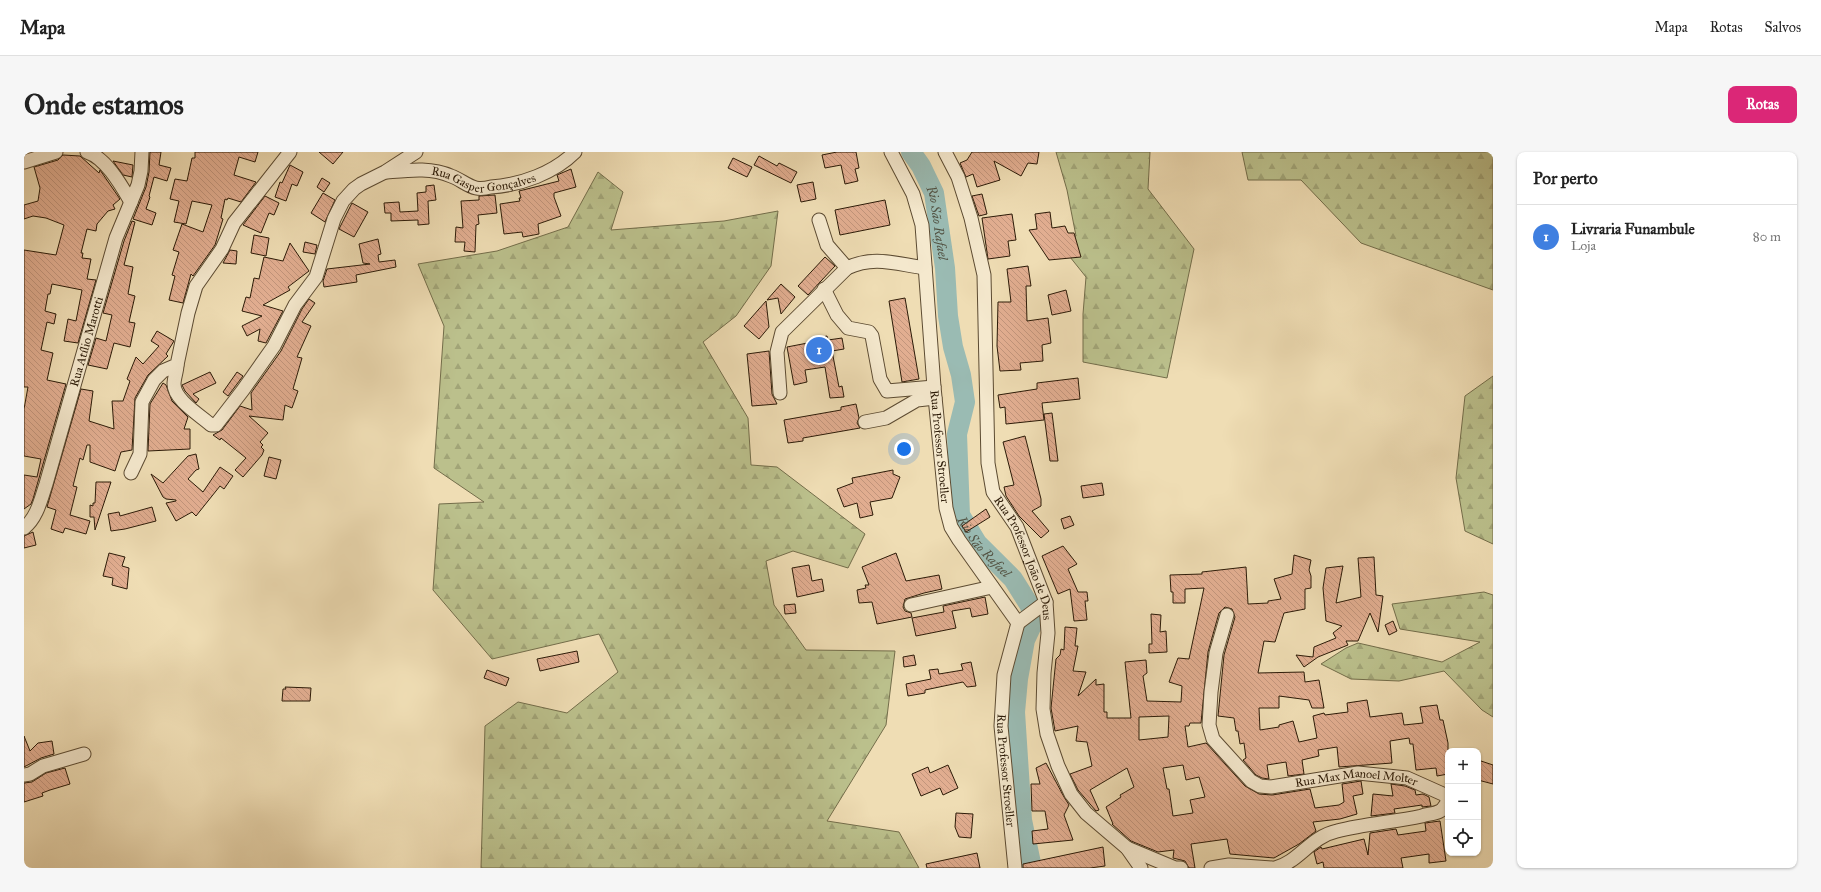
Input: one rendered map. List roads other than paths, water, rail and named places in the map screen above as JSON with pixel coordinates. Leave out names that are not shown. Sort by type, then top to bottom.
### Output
[{"type":"street","points":[[24,162],[56,152]]},
{"type":"street","points":[[87,152],[94,154],[101,160],[115,177],[131,202]]},
{"type":"street","name":"Rua Atílio Marotti","points":[[24,528],[30,523],[36,513],[44,491],[116,238],[131,202],[141,171],[142,152]]},
{"type":"street","points":[[290,152],[234,223],[222,249],[196,286],[188,313],[177,365],[174,383],[175,391],[185,405],[198,413],[211,425],[216,425],[243,390],[274,346],[295,305],[316,277],[334,219],[343,201],[354,189],[385,172],[416,152]]},
{"type":"street","name":"Rua Gasper Gonçalves","points":[[385,172],[428,170],[451,176],[477,189],[500,187],[524,181],[550,170],[568,159],[575,152]]},
{"type":"street","name":"Rua Professor Stroeller","points":[[891,152],[917,204],[922,225],[942,485],[951,527],[1018,623],[1004,675],[1001,726],[1015,868]]},
{"type":"street","name":"Rua Professor João de Deus","points":[[945,152],[958,177],[984,275],[988,463],[990,480],[993,492],[1017,527],[1046,602],[1048,633],[1044,673],[1043,709],[1047,734],[1058,766],[1071,794],[1086,814],[1127,848],[1141,868]]},
{"type":"street","points":[[819,220],[827,245],[847,268]]},
{"type":"street","points":[[780,394],[777,352],[782,332],[847,268],[858,262],[873,260],[925,268]]},
{"type":"street","points":[[824,289],[837,315],[848,328],[868,332],[872,336],[880,379],[887,392],[934,393]]},
{"type":"street","points":[[131,473],[140,454],[142,402],[154,380],[163,371],[177,365]]},
{"type":"street","points":[[864,422],[886,418],[917,400],[934,393]]},
{"type":"street","points":[[911,605],[992,587]]},
{"type":"street","points":[[1018,623],[1046,602]]},
{"type":"street","name":"Rua Max Manoel Molter","points":[[1211,868],[1229,865],[1273,868],[1282,866],[1314,840],[1333,831],[1355,826],[1393,822],[1440,811],[1448,802],[1445,795],[1407,778],[1358,773],[1272,787],[1260,786],[1251,781],[1213,739],[1209,724],[1216,653],[1227,615]]},
{"type":"street","points":[[24,775],[30,774],[43,766],[84,754]]},
{"type":"street","points":[[1127,848],[1175,868],[1181,868]]},
{"type":"waterway","name":"Rio São Rafael","points":[[911,152],[921,166],[934,193],[945,268],[948,316],[953,347],[961,375],[965,402],[957,434],[960,515],[977,543],[1013,579],[1030,606],[1033,623],[1025,640],[1018,679],[1015,712],[1022,820],[1032,868]]},
{"type":"place","name":"Livraria Funambule","points":[[819,350]]}]
